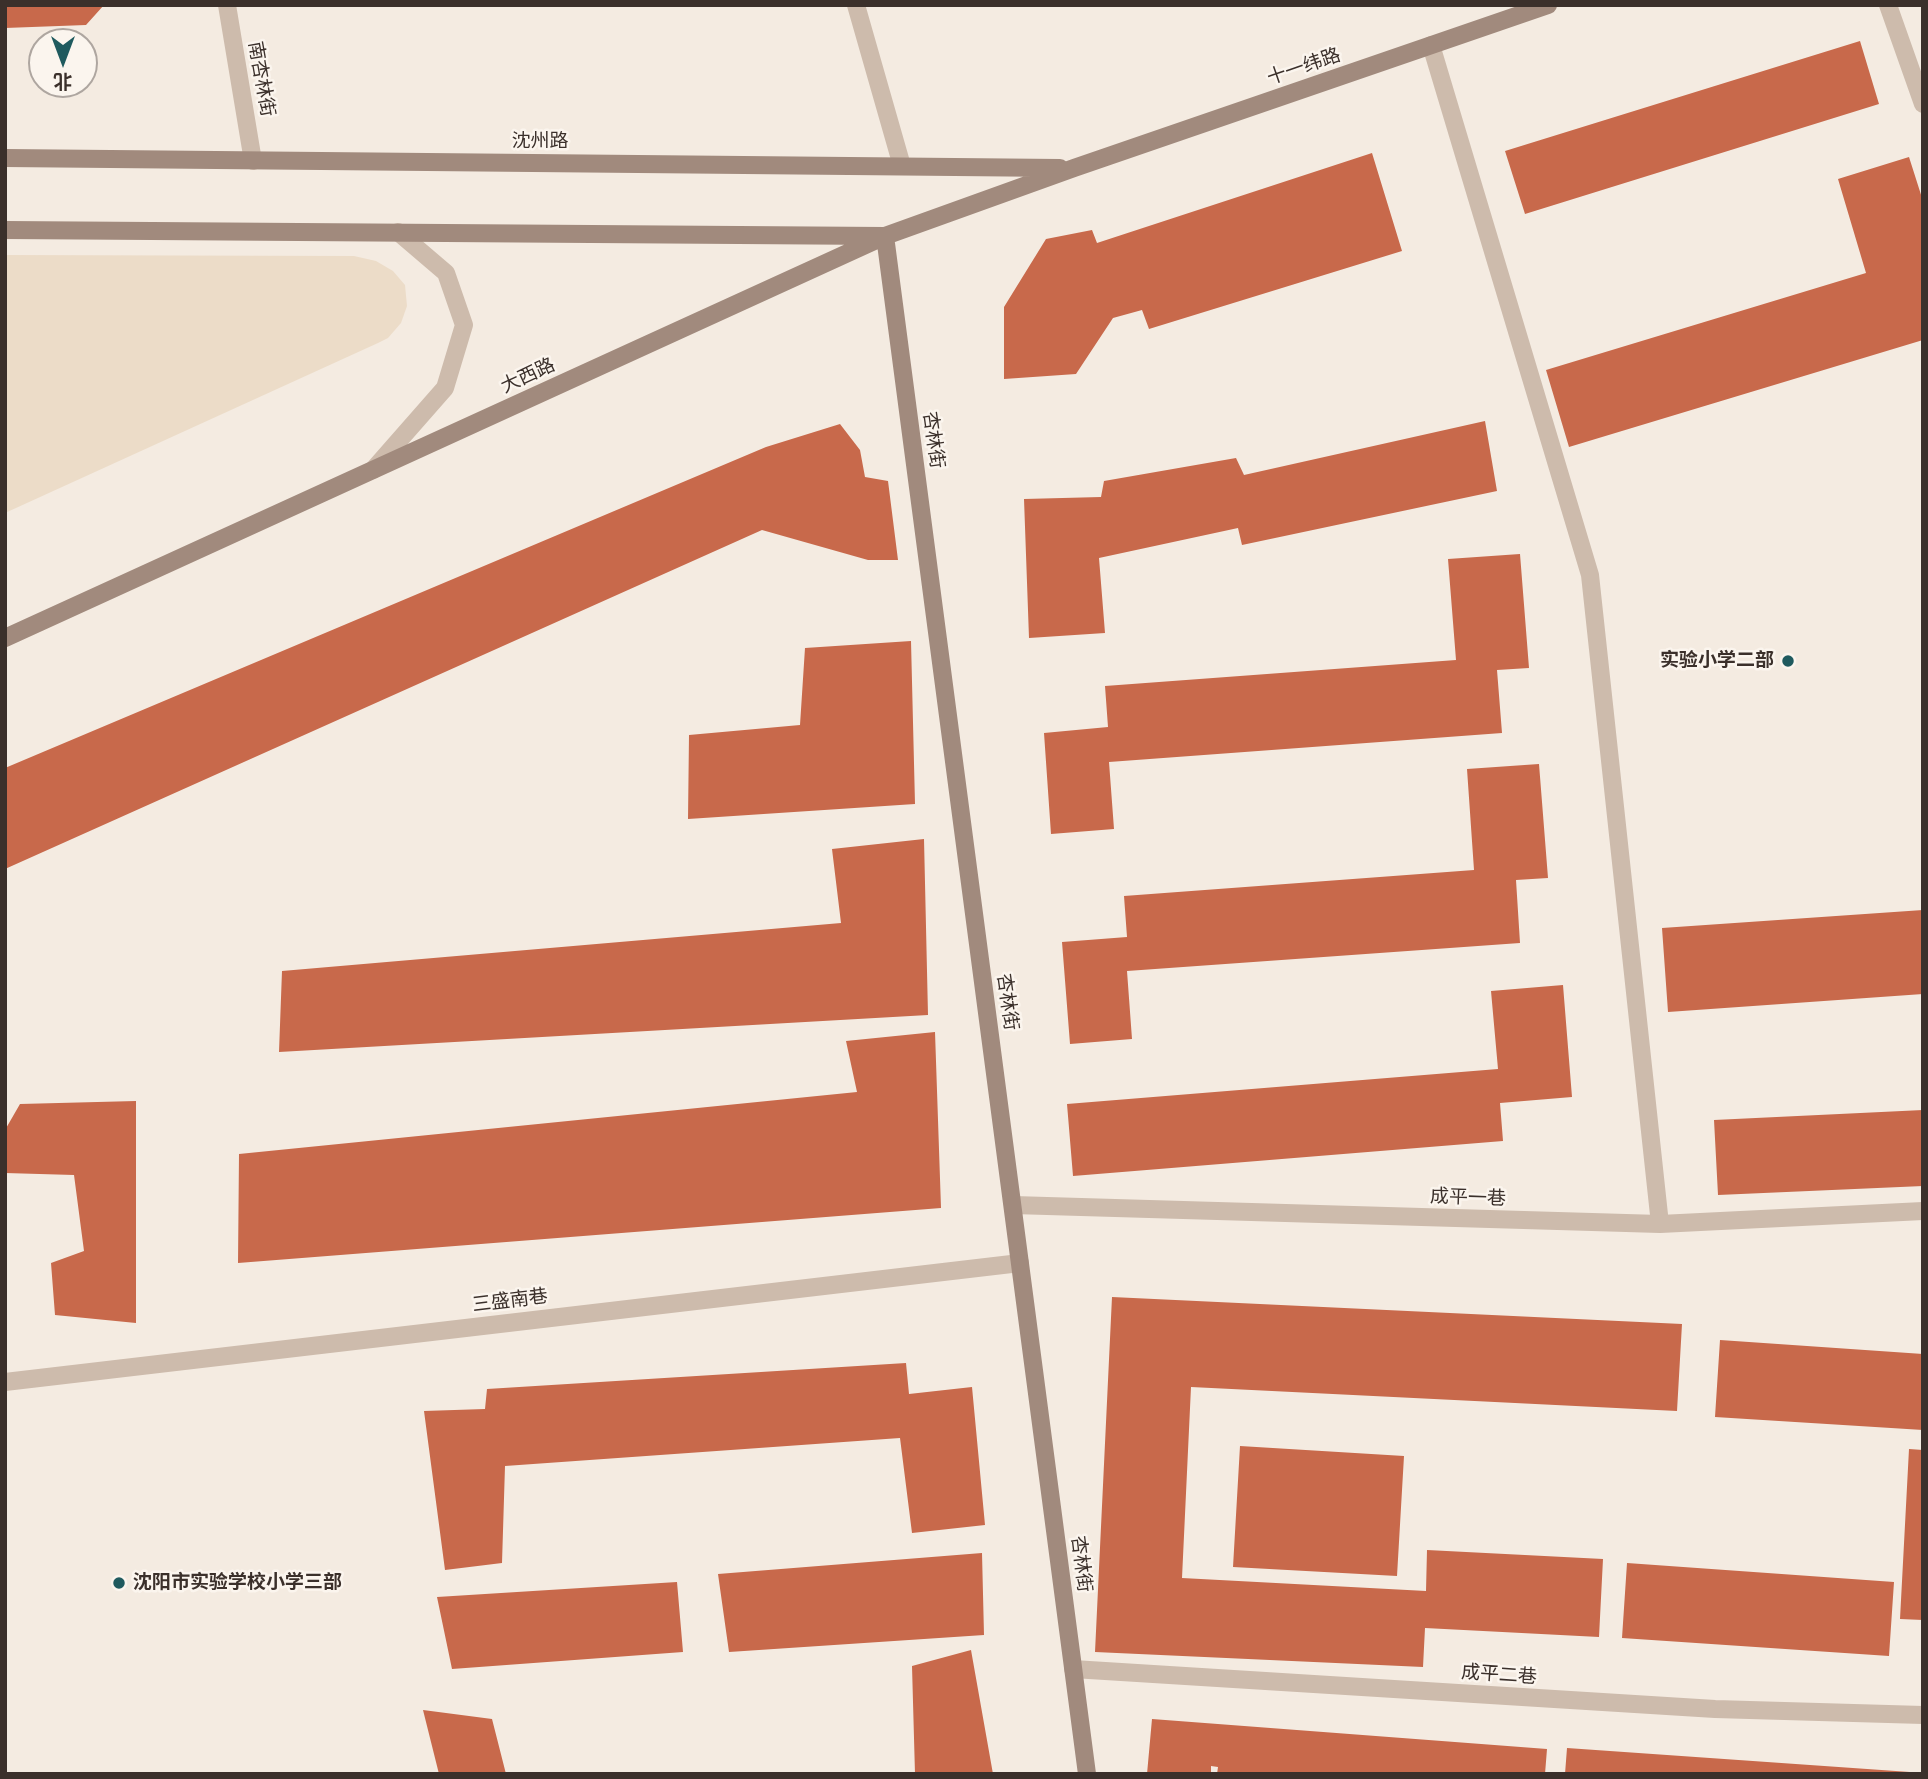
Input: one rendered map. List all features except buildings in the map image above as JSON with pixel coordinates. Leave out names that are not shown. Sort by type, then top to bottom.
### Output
[{"type":"main road","name":"十一纬路","points":[[1074,168],[1548,5]]},
{"type":"main road","name":"沈州路","points":[[5,158],[1074,168]]},
{"type":"main road","name":"大西路","points":[[5,638],[884,236],[1074,168]]},
{"type":"main road","points":[[5,230],[884,236]]},
{"type":"main road","name":"杏林街","points":[[884,236],[1087,1774]]},
{"type":"street","name":"南杏林街","points":[[227,5],[253,161]]},
{"type":"street","points":[[856,5],[902,166]]},
{"type":"street","points":[[1888,5],[1923,104]]},
{"type":"street","points":[[1431,45],[1590,575],[1660,1224]]},
{"type":"street","points":[[373,470],[445,388],[464,325],[446,273],[398,232]]},
{"type":"street","name":"成平一巷","points":[[1013,1205],[1660,1224],[1923,1211]]},
{"type":"street","name":"三盛南巷","points":[[5,1382],[1020,1263]]},
{"type":"street","name":"成平二巷","points":[[1073,1669],[1715,1709],[1923,1715]]},
{"type":"shaded area","points":[[5,255],[354,256],[376,261],[393,271],[405,285],[407,306],[401,323],[388,338],[5,513]]},
{"type":"place","name":"实验小学二部","points":[[1788,661]]},
{"type":"place","name":"沈阳市实验学校小学三部","points":[[119,1583]]}]
